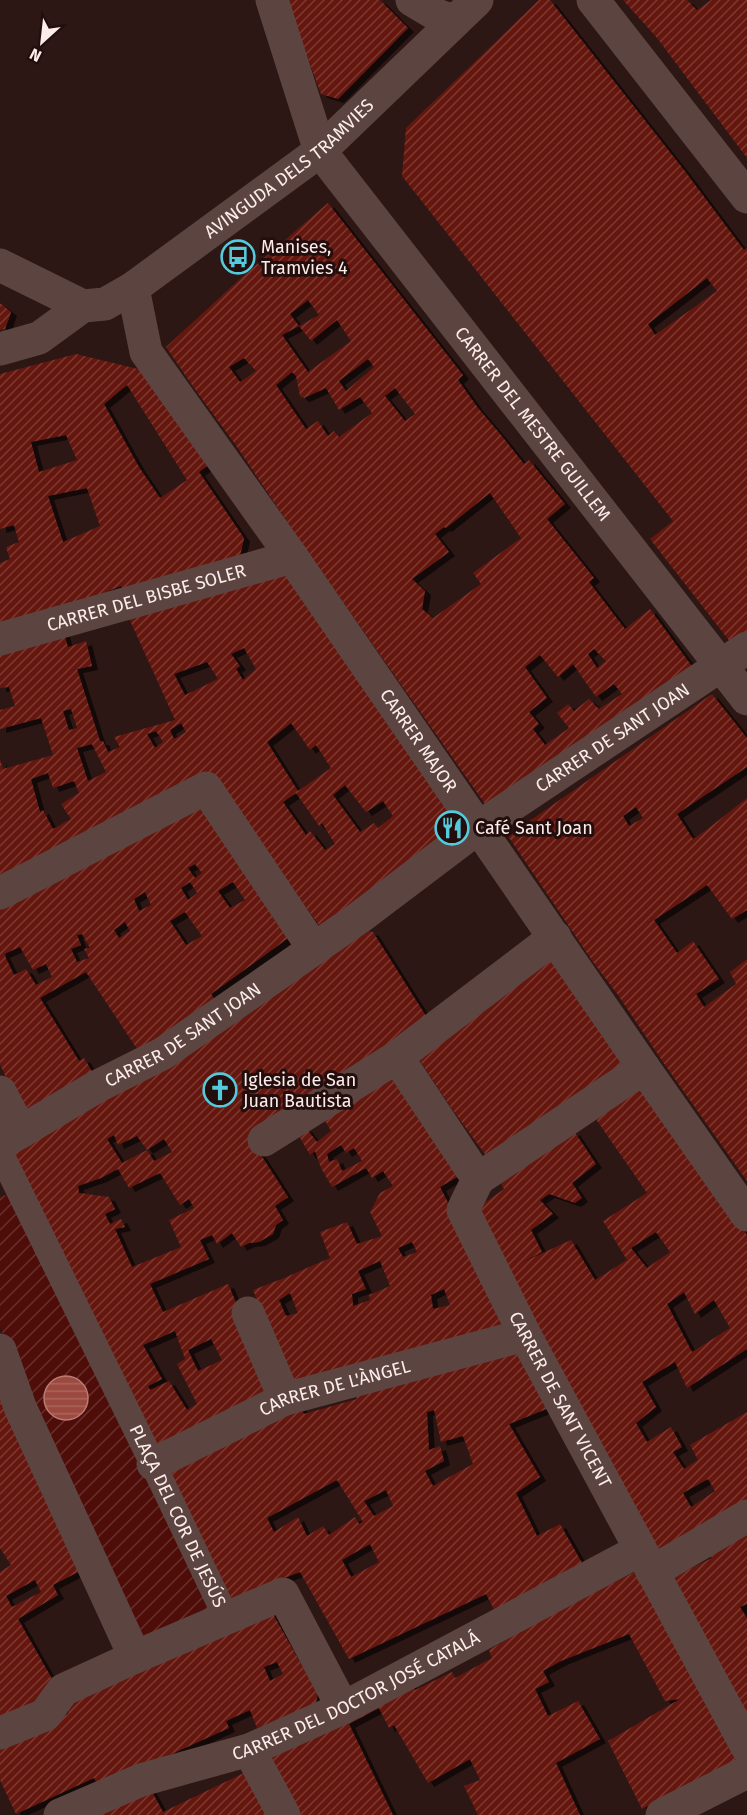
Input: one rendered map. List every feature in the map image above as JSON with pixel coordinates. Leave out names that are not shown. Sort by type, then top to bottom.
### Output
[{"type":"street","points":[[272,0],[320,151]]},
{"type":"street","points":[[412,0],[439,16],[466,10]]},
{"type":"street","points":[[593,0],[747,197]]},
{"type":"street","name":"AVINGUDA DELS TRAMVIES","points":[[83,306],[105,304],[133,288],[320,151],[466,10]]},
{"type":"street","name":"CARRER DEL MESTRE GUILLEM","points":[[320,151],[734,657],[747,699]]},
{"type":"street","points":[[0,265],[83,306],[39,338],[0,349]]},
{"type":"street","name":"CARRER MAJOR","points":[[133,288],[146,352],[292,557],[747,1215]]},
{"type":"street","name":"CARRER DEL BISBE SOLER","points":[[0,639],[292,557]]},
{"type":"street","name":"CARRER DE SANT JOAN","points":[[7,1142],[96,1087],[162,1054],[360,917],[479,828],[734,657]]},
{"type":"street","points":[[0,893],[206,788],[314,949]]},
{"type":"street","points":[[264,1140],[397,1057],[555,937]]},
{"type":"street","points":[[397,1057],[478,1179],[644,1068]]},
{"type":"street","points":[[0,1092],[7,1142]]},
{"type":"street","name":"PLAÇA DEL COR DE JESÚS","points":[[0,1733],[45,1715],[63,1690],[227,1619],[153,1464],[7,1142]]},
{"type":"street","name":"CARRER DE SANT VICENT","points":[[478,1179],[463,1210],[525,1335],[747,1747]]},
{"type":"street","points":[[248,1313],[285,1399]]},
{"type":"street","name":"CARRER DE L'ÀNGEL","points":[[153,1464],[285,1399],[525,1335]]},
{"type":"street","points":[[0,1350],[20,1407],[135,1657]]},
{"type":"street","name":"CARRER DEL DOCTOR JOSÉ CATALÁ","points":[[60,1815],[141,1780],[249,1750],[343,1708],[646,1561],[747,1516]]},
{"type":"street","points":[[227,1619],[283,1594],[343,1708]]},
{"type":"street","points":[[249,1750],[284,1815]]},
{"type":"street","points":[[662,1815],[697,1807],[747,1772]]},
{"type":"shaded area","points":[[12,1193],[216,1608],[136,1644],[0,1327],[0,1197]]},
{"type":"shaded area","points":[[66,1376],[75,1377],[82,1382],[87,1389],[87,1407],[82,1414],[75,1419],[66,1420],[57,1419],[50,1414],[45,1407],[44,1398],[45,1389],[50,1382],[57,1377]]},
{"type":"building","points":[[286,0],[380,0],[408,28],[338,99],[321,94]]},
{"type":"building","points":[[539,0],[550,0],[744,250],[747,248],[747,632],[731,643],[650,539],[673,521],[402,176],[406,128]],"holes":[[[707,278],[717,291],[655,335],[648,324]]]},
{"type":"building","points":[[623,0],[687,0],[697,10],[711,0],[747,0],[747,158],[657,38]]},
{"type":"building","points":[[328,203],[463,375],[458,380],[478,408],[524,464],[529,460],[565,504],[547,519],[594,578],[589,582],[625,629],[650,609],[694,669],[490,811],[166,347],[242,277]],"holes":[[[308,300],[319,315],[299,326],[290,314]],[[337,320],[351,341],[308,372],[282,335],[299,326],[311,341]],[[244,358],[256,371],[240,382],[229,367]],[[368,359],[374,367],[346,391],[339,381]],[[292,372],[296,376],[300,396],[304,398],[326,388],[339,410],[360,397],[372,413],[339,437],[334,431],[328,436],[318,421],[306,429],[276,385]],[[395,388],[415,414],[405,421],[385,396]],[[490,493],[521,538],[473,573],[481,584],[433,618],[422,609],[425,591],[412,579],[449,552],[435,534],[444,527],[446,528]],[[594,649],[606,661],[597,668],[588,654]],[[540,655],[558,677],[573,664],[596,697],[614,684],[622,694],[599,709],[589,699],[574,711],[568,704],[557,713],[569,728],[545,745],[533,729],[539,724],[529,712],[547,698],[525,667]]]},
{"type":"building","points":[[0,303],[11,312],[5,329],[0,330]]},
{"type":"building","points":[[76,354],[146,371],[213,462],[199,472],[244,538],[239,561],[123,591],[121,586],[63,609],[0,627],[0,563],[10,559],[6,547],[19,542],[14,525],[0,529],[0,374]],"holes":[[[127,385],[187,480],[160,498],[139,467],[104,404]],[[66,435],[77,460],[39,472],[31,442]],[[87,488],[100,526],[63,542],[48,496]]]},
{"type":"building","points":[[285,572],[465,828],[323,931],[225,794],[0,888],[0,759],[3,769],[53,755],[41,718],[0,729],[0,710],[15,706],[9,687],[0,688],[0,648],[63,630],[68,647],[86,641],[92,666],[77,669],[100,741],[103,741],[108,752],[120,747],[114,737],[175,720],[128,616]],"holes":[[[244,648],[256,669],[243,680],[236,669],[240,666],[231,654]],[[207,662],[218,679],[185,695],[174,674]],[[71,709],[77,728],[69,730],[63,711]],[[181,723],[186,732],[174,739],[170,730]],[[291,723],[310,750],[316,745],[331,768],[298,791],[267,742]],[[156,731],[163,742],[155,748],[147,734]],[[92,744],[106,772],[88,781],[77,748]],[[48,773],[53,788],[74,781],[79,793],[61,804],[71,819],[53,829],[43,810],[40,812],[31,779]],[[345,785],[366,812],[383,801],[393,816],[378,828],[374,823],[360,832],[333,795]],[[296,793],[319,826],[322,823],[335,844],[325,850],[310,831],[306,835],[283,802]]]},
{"type":"building","points":[[712,694],[747,738],[747,767],[677,814],[693,839],[747,798],[747,910],[732,919],[707,885],[654,920],[677,953],[693,941],[719,979],[696,994],[704,1007],[736,984],[730,972],[747,959],[747,1181],[593,962],[508,836]],"holes":[[[636,807],[643,818],[629,826],[623,816]]]},
{"type":"building","points":[[204,805],[291,936],[211,994],[218,1004],[139,1052],[86,972],[40,998],[79,1061],[84,1058],[94,1075],[24,1118],[0,1064],[0,905]],"holes":[[[195,864],[202,873],[195,878],[188,868]],[[190,882],[197,893],[188,900],[181,888]],[[233,882],[245,900],[230,908],[218,891]],[[145,892],[151,905],[139,911],[134,899]],[[185,912],[202,936],[186,945],[170,921]],[[125,922],[130,931],[119,938],[114,930]],[[82,934],[90,948],[84,949],[89,958],[77,962],[71,949],[81,945],[77,935]],[[20,947],[33,970],[46,964],[52,977],[36,985],[26,969],[14,975],[4,954]]]},
{"type":"building","points":[[369,931],[373,932],[431,1024],[259,1152],[288,1197],[275,1206],[283,1220],[276,1225],[273,1234],[259,1242],[241,1247],[232,1233],[217,1244],[212,1235],[200,1240],[209,1259],[150,1284],[163,1312],[228,1284],[276,1394],[159,1457],[9,1153]],"holes":[[[114,1135],[118,1145],[137,1136],[147,1150],[122,1163],[107,1139]],[[164,1139],[172,1152],[154,1161],[147,1150]],[[118,1169],[129,1188],[160,1173],[180,1205],[189,1199],[194,1208],[169,1220],[181,1247],[132,1267],[115,1229],[125,1227],[121,1219],[110,1224],[105,1214],[115,1209],[109,1197],[79,1193],[78,1186]],[[175,1331],[185,1359],[177,1364],[197,1404],[187,1410],[169,1381],[150,1390],[148,1386],[162,1379],[143,1345]],[[211,1339],[222,1360],[198,1371],[188,1350]]]},
{"type":"building","points":[[553,950],[627,1067],[490,1161],[416,1055]]},
{"type":"building","points":[[392,1072],[459,1176],[440,1187],[506,1325],[291,1388],[253,1290],[330,1258],[320,1232],[347,1222],[357,1244],[382,1236],[370,1212],[380,1193],[393,1186],[383,1171],[372,1178],[366,1168],[332,1187],[321,1168],[315,1151],[310,1155],[296,1131],[306,1128],[317,1142],[331,1131],[322,1116]],"holes":[[[341,1145],[346,1153],[354,1148],[362,1161],[342,1171],[337,1159],[329,1162],[327,1154]],[[412,1242],[417,1252],[403,1257],[398,1248]],[[380,1261],[390,1286],[369,1295],[370,1300],[353,1306],[352,1294],[366,1289],[358,1271]],[[444,1289],[450,1305],[433,1309],[431,1295]],[[290,1293],[298,1313],[286,1316],[279,1300]]]},
{"type":"building","points":[[641,1080],[747,1235],[747,1349],[687,1388],[675,1362],[642,1382],[656,1407],[636,1423],[647,1442],[671,1427],[682,1447],[673,1452],[684,1469],[698,1460],[690,1445],[747,1412],[747,1507],[660,1552],[473,1211],[504,1189],[497,1177],[574,1131],[596,1164],[572,1183],[582,1198],[575,1203],[549,1194],[540,1200],[553,1214],[531,1230],[542,1252],[521,1263],[571,1240],[595,1280],[627,1260],[603,1221],[647,1193],[591,1112]],"holes":[[[656,1232],[670,1252],[647,1268],[631,1248]],[[684,1292],[695,1314],[714,1300],[730,1328],[692,1352],[667,1304]],[[708,1479],[715,1491],[691,1507],[683,1493]]]},
{"type":"building","points":[[518,1344],[554,1406],[509,1424],[540,1477],[516,1493],[537,1536],[560,1524],[586,1570],[498,1617],[486,1594],[349,1659],[300,1572],[227,1600],[162,1472],[297,1400],[304,1414],[357,1399],[354,1392]],"holes":[[[434,1410],[441,1442],[463,1436],[473,1464],[433,1486],[425,1471],[444,1461],[440,1446],[429,1450],[427,1412]],[[337,1480],[363,1522],[359,1524],[355,1517],[329,1535],[323,1526],[307,1536],[298,1517],[274,1532],[267,1518]],[[386,1490],[393,1506],[374,1516],[364,1501]],[[370,1544],[379,1562],[351,1577],[342,1560]]]},
{"type":"building","points":[[0,1373],[84,1569],[53,1585],[58,1595],[18,1619],[56,1686],[43,1705],[0,1725],[0,1572],[11,1565],[0,1548]],"holes":[[[35,1580],[41,1592],[12,1607],[6,1596]]]},
{"type":"building","points":[[747,1525],[747,1604],[740,1607],[747,1618],[747,1722],[668,1580],[712,1558],[706,1547]]},
{"type":"building","points":[[645,1567],[747,1755],[642,1809],[608,1741],[680,1699],[665,1701],[629,1634],[561,1661],[543,1671],[549,1682],[535,1689],[548,1716],[578,1701],[600,1739],[556,1763],[580,1815],[478,1815],[464,1786],[480,1780],[470,1759],[428,1783],[394,1725],[389,1728],[379,1708],[349,1724],[393,1815],[296,1815],[267,1754],[411,1683],[415,1690],[452,1672],[455,1678],[492,1658],[489,1650],[539,1620]]},
{"type":"building","points":[[269,1607],[318,1694],[315,1706],[257,1728],[250,1710],[226,1721],[229,1728],[99,1787],[94,1778],[16,1814],[0,1780],[0,1745],[68,1714],[73,1692]],"holes":[[[277,1662],[283,1674],[270,1681],[264,1667]]]},
{"type":"building","points":[[252,1769],[275,1815],[90,1815],[150,1788],[163,1812]]},
{"type":"place","name":"Manises, Tramvies 4","points":[[238,257]]},
{"type":"place","name":"Café Sant Joan","points":[[452,828]]},
{"type":"place","name":"Iglesia de San Juan Bautista","points":[[220,1090]]}]
